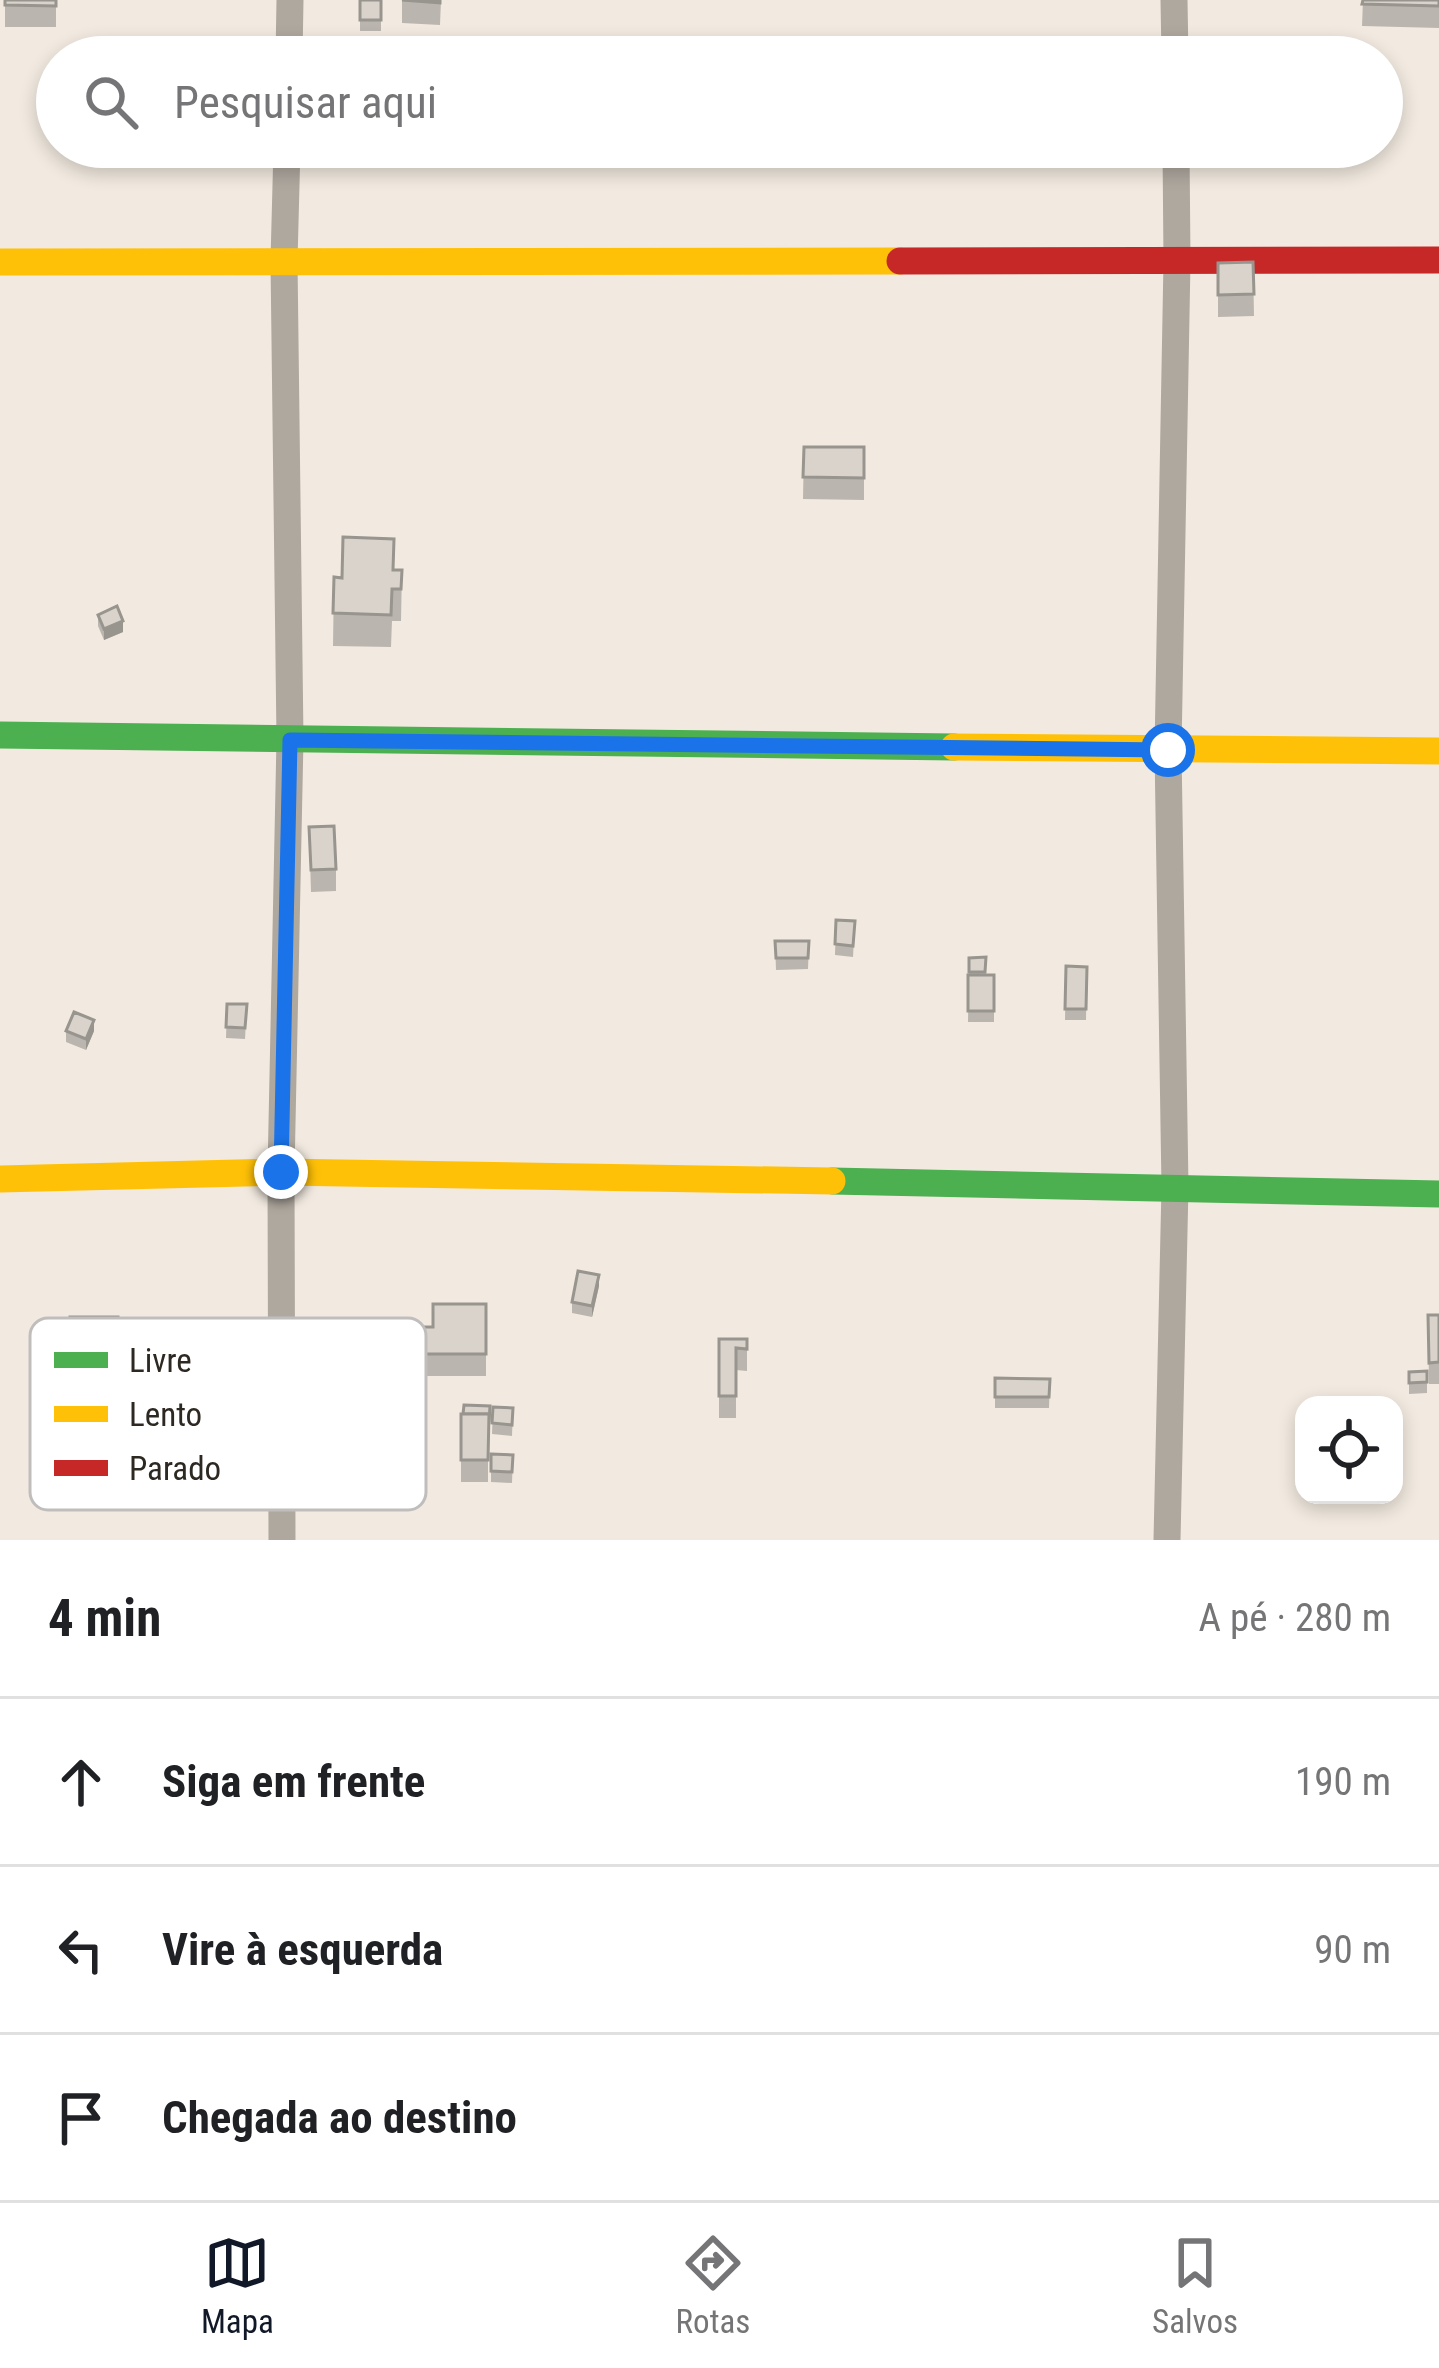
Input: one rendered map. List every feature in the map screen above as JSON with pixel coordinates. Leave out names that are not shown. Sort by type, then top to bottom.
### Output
[{"type":"street","points":[[289,36],[290,0]]},
{"type":"street","points":[[1174,0],[1175,36]]},
{"type":"street","points":[[281,1318],[290,740],[286,168]]},
{"type":"street","points":[[1167,1540],[1175,1187],[1168,750],[1176,168]]},
{"type":"street","points":[[0,262],[1439,260]]},
{"type":"street","points":[[0,735],[1439,751]]},
{"type":"street","points":[[0,1179],[281,1172],[1439,1194]]},
{"type":"street","points":[[282,1510],[282,1540]]},
{"type":"building","points":[[5,0],[56,0],[56,6],[5,5]]},
{"type":"building","points":[[360,0],[381,0],[381,20],[360,20]]},
{"type":"building","points":[[1363,0],[1439,0],[1439,6],[1362,4]]},
{"type":"building","points":[[1253,262],[1254,294],[1218,295],[1218,263]]},
{"type":"building","points":[[804,447],[864,447],[864,478],[803,477]]},
{"type":"building","points":[[343,537],[394,539],[393,570],[402,570],[401,589],[392,589],[391,615],[333,613],[334,577],[342,578]]},
{"type":"building","points":[[117,606],[123,621],[104,629],[98,615]]},
{"type":"building","points":[[334,826],[336,869],[311,870],[309,827]]},
{"type":"building","points":[[836,920],[855,921],[853,946],[835,944]]},
{"type":"building","points":[[775,941],[809,941],[808,958],[776,958]]},
{"type":"building","points":[[986,957],[985,972],[969,972],[969,958]]},
{"type":"building","points":[[1066,966],[1087,967],[1086,1009],[1065,1009]]},
{"type":"building","points":[[968,975],[994,975],[994,1011],[968,1011]]},
{"type":"building","points":[[227,1004],[247,1004],[245,1028],[226,1027]]},
{"type":"building","points":[[74,1012],[94,1020],[86,1039],[66,1031]]},
{"type":"building","points":[[578,1271],[599,1275],[592,1306],[572,1302]]},
{"type":"building","points":[[433,1304],[486,1304],[486,1354],[426,1354],[426,1327],[433,1327]]},
{"type":"building","points":[[1428,1315],[1439,1315],[1439,1362],[1429,1363]]},
{"type":"building","points":[[719,1339],[747,1339],[747,1349],[736,1348],[736,1396],[719,1396]]},
{"type":"building","points":[[1427,1371],[1427,1382],[1409,1383],[1409,1372]]},
{"type":"building","points":[[995,1378],[1050,1379],[1049,1397],[995,1397]]},
{"type":"building","points":[[464,1405],[490,1406],[489,1422],[489,1414],[463,1414]]},
{"type":"building","points":[[493,1407],[513,1408],[512,1425],[492,1423]]},
{"type":"building","points":[[461,1414],[489,1414],[488,1460],[461,1460]]},
{"type":"building","points":[[491,1454],[513,1455],[512,1472],[491,1471]]},
{"type":"traffic: fast","points":[[0,735],[954,747]]},
{"type":"traffic: fast","points":[[832,1181],[1439,1194]]},
{"type":"traffic: slow","points":[[0,262],[900,261]]},
{"type":"traffic: slow","points":[[954,747],[1439,751]]},
{"type":"traffic: slow","points":[[0,1179],[281,1172],[832,1181]]},
{"type":"traffic: jam","points":[[900,261],[1439,260]]},
{"type":"route","points":[[281,1172],[290,740],[1168,750]]}]
